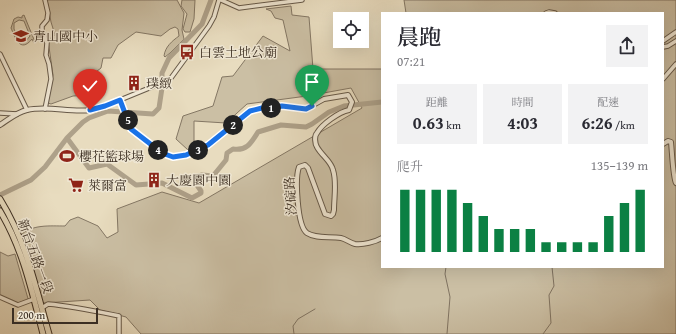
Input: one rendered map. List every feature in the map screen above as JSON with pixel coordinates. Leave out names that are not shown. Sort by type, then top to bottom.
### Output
[{"type":"main road","name":"新台五路一段","points":[[3,204],[0,212],[20,253],[34,300],[49,334]]},
{"type":"main road","name":"新台五路一段","points":[[3,204],[22,244],[33,274],[34,300]]},
{"type":"main road","name":"新台五路一段","points":[[39,309],[43,334]]},
{"type":"street","points":[[45,0],[48,14],[47,20],[42,26],[42,31],[47,43],[46,54],[51,79],[45,109]]},
{"type":"street","points":[[0,125],[26,110],[90,110],[105,106],[166,81],[171,78],[208,26],[214,16],[220,0],[239,8],[302,0]]},
{"type":"street","points":[[664,39],[676,32]]},
{"type":"street","points":[[664,47],[676,41]]},
{"type":"street","points":[[0,54],[26,110]]},
{"type":"street","points":[[664,78],[676,64]]},
{"type":"street","name":"汐碇路","points":[[120,100],[131,129],[162,153],[173,157],[186,155],[208,145],[250,111],[282,106],[306,109],[324,99],[348,95],[352,102],[349,110],[342,112],[328,122],[316,133],[315,136],[317,147],[332,164],[334,171],[333,214],[331,216],[325,214],[308,168],[303,165],[299,167],[297,176],[298,205],[302,224],[306,232],[312,235],[334,236],[356,244],[376,241],[381,238]]},
{"type":"street","points":[[0,113],[18,114]]},
{"type":"street","points":[[664,143],[668,141],[671,142],[674,178],[676,183]]},
{"type":"street","points":[[0,298],[18,305],[34,300]]},
{"type":"street","points":[[39,309],[48,304],[84,308],[119,316],[119,334]]},
{"type":"shaded area","points":[[47,0],[177,0],[184,13],[182,30],[184,39],[165,57],[167,47],[179,36],[178,29],[175,27],[170,29],[161,36],[136,32],[118,45],[111,58],[103,58],[101,68],[92,75],[93,89],[90,95],[73,96],[51,104],[48,103],[48,100],[53,75],[48,40],[55,35]]},
{"type":"shaded area","points":[[182,0],[195,0],[194,19],[190,32],[185,32],[183,29],[187,14],[181,6]]},
{"type":"shaded area","points":[[404,0],[676,0],[676,334],[141,334],[126,317],[100,310],[90,300],[44,303],[39,298],[20,236],[24,232],[41,226],[65,226],[70,220],[78,217],[98,226],[107,238],[118,232],[117,209],[162,192],[199,203],[362,108],[351,88],[307,96],[247,104],[226,123],[194,121],[194,141],[188,150],[176,139],[183,116],[213,106],[222,77],[233,76],[263,36],[290,51],[283,20],[275,18],[271,11],[266,9],[291,6],[292,15],[309,17],[313,69],[381,69],[381,268],[664,268],[664,12],[406,12]]},
{"type":"shaded area","points":[[24,15],[35,42],[34,43],[32,39],[24,45],[21,44],[14,36],[11,28],[14,19],[18,17],[22,18]],"holes":[[[19,20],[24,21],[30,36],[25,42],[19,40],[14,29],[14,23]]]},
{"type":"shaded area","points":[[0,252],[8,256],[15,254],[29,302],[18,305],[0,297]]},
{"type":"waterway","points":[[0,195],[31,180],[45,167],[67,138],[89,118],[108,111],[153,114],[159,108],[162,88],[162,73],[169,58],[202,24],[211,0]]},
{"type":"waterway","points":[[67,138],[89,168],[107,164],[136,185],[162,183],[192,198],[201,193],[193,179],[202,175],[213,176],[226,160],[227,153],[233,149],[242,149],[251,143],[258,132],[281,125],[306,127],[329,112],[344,106],[381,102]]},
{"type":"waterway","points":[[446,268],[445,274],[450,297],[447,334]]},
{"type":"waterway","points":[[543,334],[551,323],[549,295],[554,286],[552,268]]},
{"type":"waterway","points":[[294,334],[293,326],[298,319],[315,309]]},
{"type":"place","name":"青山國中小","points":[[21,36]]},
{"type":"place","name":"白雲土地公廟","points":[[187,52]]},
{"type":"place","name":"璞緻","points":[[134,83]]},
{"type":"place","name":"櫻花籃球場","points":[[67,156]]},
{"type":"place","name":"大慶園中園","points":[[154,180]]},
{"type":"place","name":"萊爾富","points":[[76,185]]},
{"type":"route","points":[[90,110],[98,109],[120,100],[131,129],[162,153],[173,157],[195,152],[208,145],[250,111],[282,106],[306,109],[312,106]]}]
